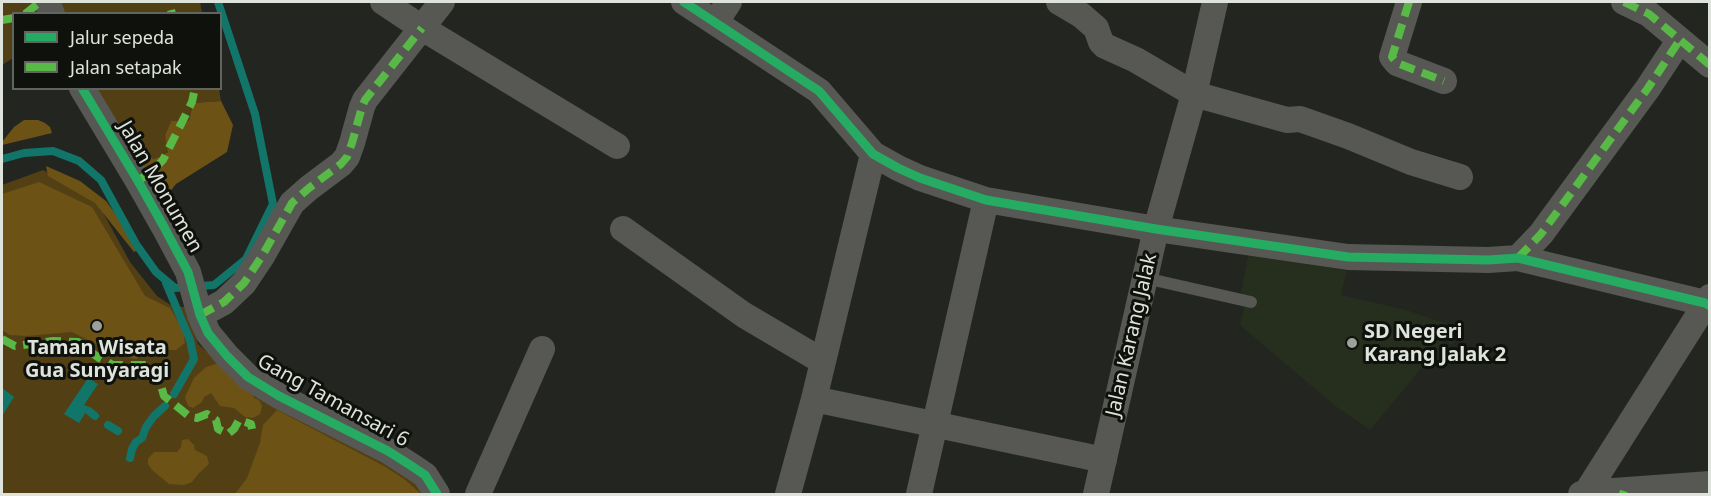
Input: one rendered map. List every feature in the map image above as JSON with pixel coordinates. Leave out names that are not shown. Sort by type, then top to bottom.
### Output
[{"type":"street","points":[[383,2],[617,146]]},
{"type":"street","points":[[199,310],[224,302],[244,283],[292,203],[347,157],[365,100],[442,2]]},
{"type":"street","points":[[684,2],[722,12],[819,91],[873,154],[920,178],[986,200],[1348,258],[1476,260],[1518,258],[1708,302],[1583,494]]},
{"type":"street","points":[[1059,2],[1081,15],[1096,28],[1105,46],[1136,60],[1194,94],[1287,120],[1300,119],[1411,162],[1460,177]]},
{"type":"street","name":"Jalan Karang Jalak","points":[[1096,495],[1156,229],[1194,94],[1215,2]]},
{"type":"street","points":[[1409,2],[1392,57],[1397,63],[1444,81]]},
{"type":"street","points":[[1624,2],[1650,14],[1710,65]]},
{"type":"street","points":[[1518,258],[1541,234],[1648,88],[1679,41]]},
{"type":"street","name":"Jalan Monumen","points":[[83,90],[138,181],[188,272],[199,310]]},
{"type":"street","points":[[788,495],[814,399],[873,154]]},
{"type":"street","points":[[919,495],[986,200]]},
{"type":"street","points":[[623,228],[744,315],[822,361]]},
{"type":"street","name":"Gang Tamansari 6","points":[[199,310],[208,333],[248,377],[279,396],[388,451],[425,475],[437,495]]},
{"type":"street","points":[[478,495],[542,349]]},
{"type":"street","points":[[814,399],[1104,460]]},
{"type":"street","points":[[1583,494],[1623,493],[1710,484]]},
{"type":"lane","points":[[1145,278],[1251,302]]},
{"type":"shaded area","points":[[2,2],[34,2],[38,12],[12,12],[12,59],[2,65]]},
{"type":"shaded area","points":[[54,2],[200,2],[202,12],[59,12]]},
{"type":"shaded area","points":[[91,90],[219,90],[221,101],[193,103],[189,122],[171,121],[165,135],[169,151],[154,159],[126,147]]},
{"type":"shaded area","points":[[221,101],[233,125],[227,152],[176,184],[165,198],[173,223],[126,147],[154,159],[168,152],[165,135],[171,121],[189,121],[193,103]]},
{"type":"shaded area","points":[[24,120],[38,120],[45,123],[50,127],[52,133],[2,145],[14,127]]},
{"type":"shaded area","points":[[46,166],[80,181],[106,201],[128,231],[138,250],[134,252],[95,203],[48,176]]},
{"type":"shaded area","name":"Taman Wisata Gua Sunyaragi","points":[[43,170],[95,198],[130,262],[157,296],[172,306],[185,307],[198,344],[215,359],[402,468],[427,494],[2,494],[2,185]]},
{"type":"shaded area","points":[[39,182],[92,207],[145,296],[170,308],[183,330],[185,343],[176,350],[155,347],[136,359],[110,351],[72,332],[27,336],[10,335],[2,330],[2,194]]},
{"type":"shaded area","name":"SD Negeri Karang Jalak 2","points":[[1249,251],[1347,271],[1341,295],[1406,310],[1465,330],[1451,345],[1445,340],[1370,430],[1334,405],[1240,325],[1245,304],[1239,303]]},
{"type":"shaded area","points":[[216,364],[231,376],[233,381],[251,390],[254,398],[259,400],[262,406],[260,414],[253,418],[245,417],[234,408],[220,406],[211,393],[193,408],[188,406],[185,397],[194,378],[206,367]]},
{"type":"shaded area","points":[[277,410],[384,466],[421,494],[235,494],[247,478],[260,443],[263,425]]},
{"type":"shaded area","points":[[188,439],[194,445],[195,450],[207,456],[209,464],[192,482],[184,485],[169,484],[152,470],[148,459],[154,452],[177,452],[182,440]]},
{"type":"water","points":[[88,378],[98,384],[84,405],[89,407],[79,423],[64,414]]},
{"type":"water","points":[[2,388],[14,397],[2,416]]},
{"type":"waterway","points":[[218,2],[221,12]]},
{"type":"waterway","points":[[2,159],[24,153],[53,151],[79,161],[101,180],[136,244],[156,272],[175,288],[214,285],[246,259],[273,204],[255,114],[222,14]]},
{"type":"waterway","points":[[166,283],[190,340],[194,359],[174,394]]},
{"type":"waterway","points":[[130,458],[132,449],[142,438],[146,427],[165,406]]},
{"type":"waterway","points":[[89,411],[95,416]]},
{"type":"waterway","points":[[108,425],[118,431]]},
{"type":"marked path","points":[[28,12],[40,2]]},
{"type":"marked path","points":[[1409,2],[1392,57],[1397,63],[1444,81]]},
{"type":"marked path","points":[[1624,2],[1649,14],[1710,65]]},
{"type":"marked path","points":[[2,20],[12,18]]},
{"type":"marked path","points":[[200,315],[224,302],[244,283],[292,203],[347,157],[365,100],[422,28]]},
{"type":"marked path","points":[[1518,258],[1541,234],[1648,88],[1679,41]]},
{"type":"marked path","points":[[138,181],[163,160],[192,102],[195,90]]},
{"type":"marked path","points":[[2,339],[15,346],[53,341],[78,342],[99,358],[113,365],[151,365],[164,396],[190,417],[197,418],[207,414],[216,420],[218,429],[228,434],[239,420],[251,424],[252,429]]},
{"type":"cycle path","points":[[684,2],[819,91],[873,154],[920,178],[986,200],[1156,229],[1348,257],[1488,260],[1518,258],[1710,306]]},
{"type":"cycle path","points":[[83,90],[164,227],[188,272],[200,315],[208,333],[227,356],[248,377],[279,396],[388,451],[410,465],[425,475],[437,494]]},
{"type":"place","name":"Taman Wisata Gua Sunyaragi","points":[[97,326]]},
{"type":"place","name":"SD Negeri Karang Jalak 2","points":[[1352,343]]}]
